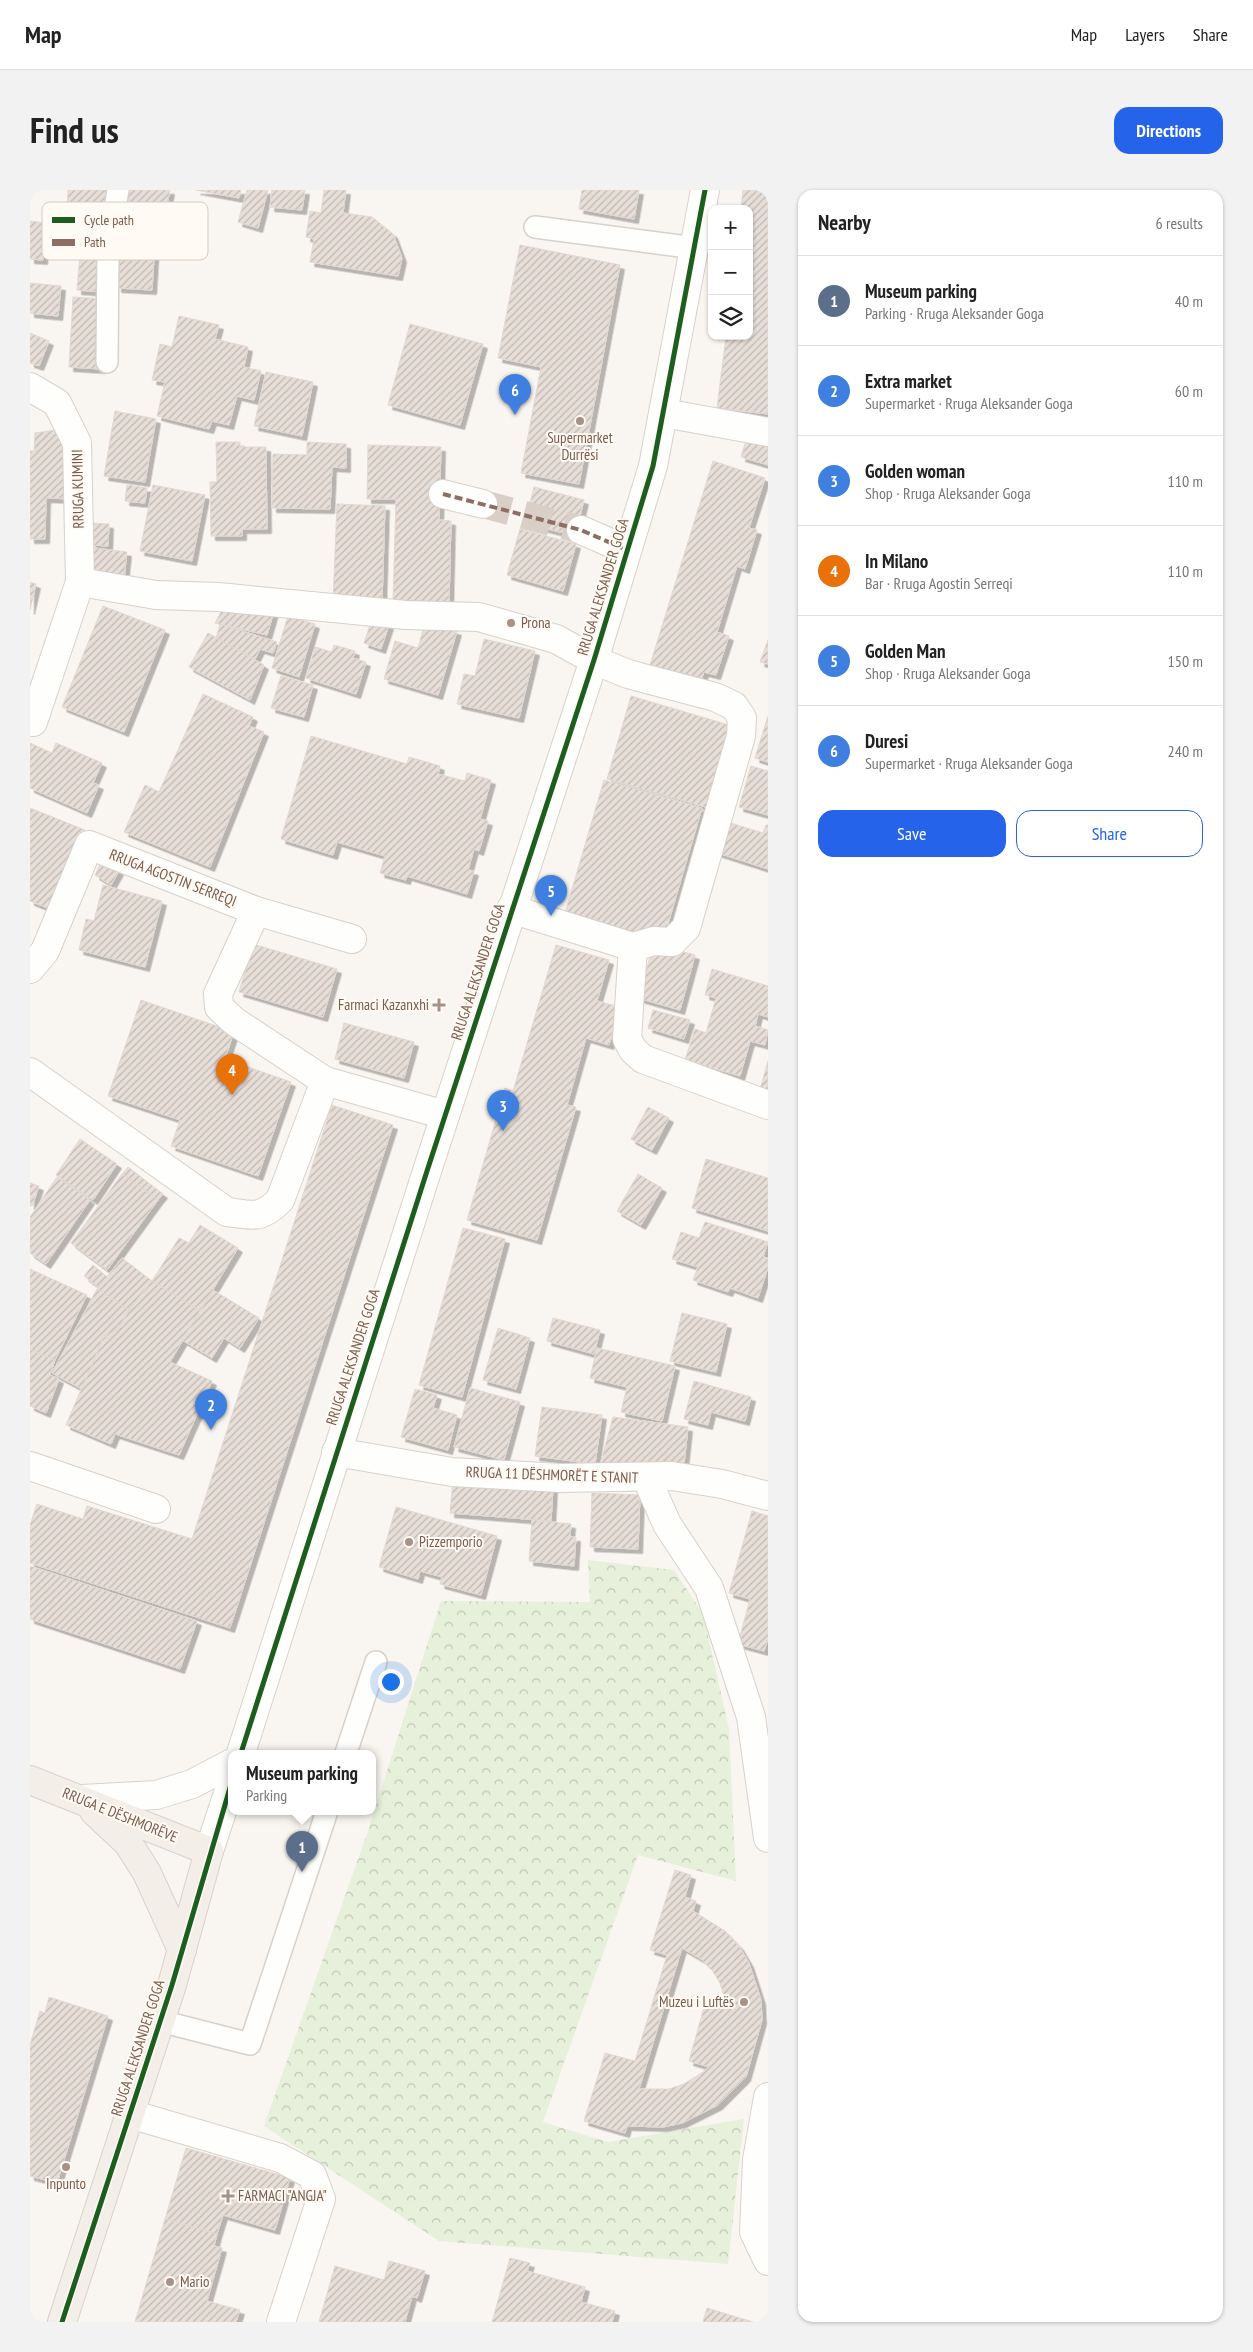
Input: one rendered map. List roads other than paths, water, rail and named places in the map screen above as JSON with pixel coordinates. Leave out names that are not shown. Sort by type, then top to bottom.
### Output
[{"type":"main road","name":"RRUGA E DËSHMORËVE","points":[[30,1780],[210,1851]]},
{"type":"main road","points":[[82,1799],[128,1843],[147,1873],[182,1950]]},
{"type":"main road","name":"RRUGA ALEKSANDER GOGA","points":[[62,2322],[160,2021],[210,1851]]},
{"type":"street","name":"RRUGA ALEKSANDER GOGA","points":[[242,1750],[511,909],[594,660],[653,466],[705,190]]},
{"type":"street","name":"RRUGA KUMINI","points":[[30,387],[57,403],[77,444],[80,582]]},
{"type":"street","points":[[664,413],[768,432]]},
{"type":"street","points":[[443,494],[483,504]]},
{"type":"street","points":[[581,530],[627,550]]},
{"type":"street","points":[[30,721],[32,722],[80,582],[156,595],[218,597],[406,615],[478,617],[556,639],[594,660],[628,674],[715,697],[734,706],[742,718],[741,736],[686,928],[672,942],[654,941],[633,947],[511,909]]},
{"type":"street","name":"RRUGA AGOSTIN SERREQI","points":[[30,970],[45,951],[89,845],[256,910],[352,939]]},
{"type":"street","name":"RRUGA AGOSTIN SERREQI","points":[[256,910],[218,994],[219,1007],[234,1022],[325,1081],[445,1116]]},
{"type":"street","points":[[633,947],[627,1039],[633,1050],[643,1059],[768,1105]]},
{"type":"street","points":[[30,1072],[227,1212],[254,1215],[268,1212],[280,1200],[325,1081]]},
{"type":"street","name":"RRUGA 11 DËSHMORËT E STANIT","points":[[336,1452],[378,1461],[452,1472],[560,1478],[672,1476],[713,1482],[768,1496]]},
{"type":"street","points":[[30,1466],[156,1509]]},
{"type":"street","points":[[646,1477],[667,1524],[709,1588],[751,1716],[768,1838]]},
{"type":"street","points":[[82,1799],[156,1795],[192,1784],[228,1765]]},
{"type":"street","name":"RRUGA ALEKSANDER GOGA","points":[[210,1851],[228,1794]]},
{"type":"street","points":[[768,2097],[757,2160],[754,2232],[768,2261]]},
{"type":"street","points":[[130,2114],[280,2158],[312,2175],[321,2199],[281,2322]]},
{"type":"lane","points":[[535,227],[695,248]]},
{"type":"lane","points":[[107,362],[108,260]]},
{"type":"lane","points":[[347,1750],[376,1662]]},
{"type":"lane","points":[[160,2021],[250,2044],[326,1815]]},
{"type":"tunnel","points":[[483,504],[581,530]]},
{"type":"place","name":"Duresi","points":[[515,415]]},
{"type":"place","name":"Supermarket Durrësi","points":[[580,421]]},
{"type":"place","name":"Prona","points":[[511,623]]},
{"type":"place","name":"Golden Man","points":[[551,916]]},
{"type":"place","name":"Farmaci Kazanxhi","points":[[439,1005]]},
{"type":"place","name":"In Milano","points":[[232,1095]]},
{"type":"place","name":"Golden woman","points":[[503,1131]]},
{"type":"place","name":"Extra market","points":[[211,1430]]},
{"type":"place","name":"Pizzemporio","points":[[409,1542]]},
{"type":"place","name":"Museum parking","points":[[302,1872]]},
{"type":"place","name":"Muzeu i Luftës","points":[[744,2002]]},
{"type":"place","name":"Inpunto","points":[[66,2167]]},
{"type":"place","name":"FARMACI \"ANGJA\"","points":[[228,2196]]},
{"type":"place","name":"Mario","points":[[170,2282]]}]
